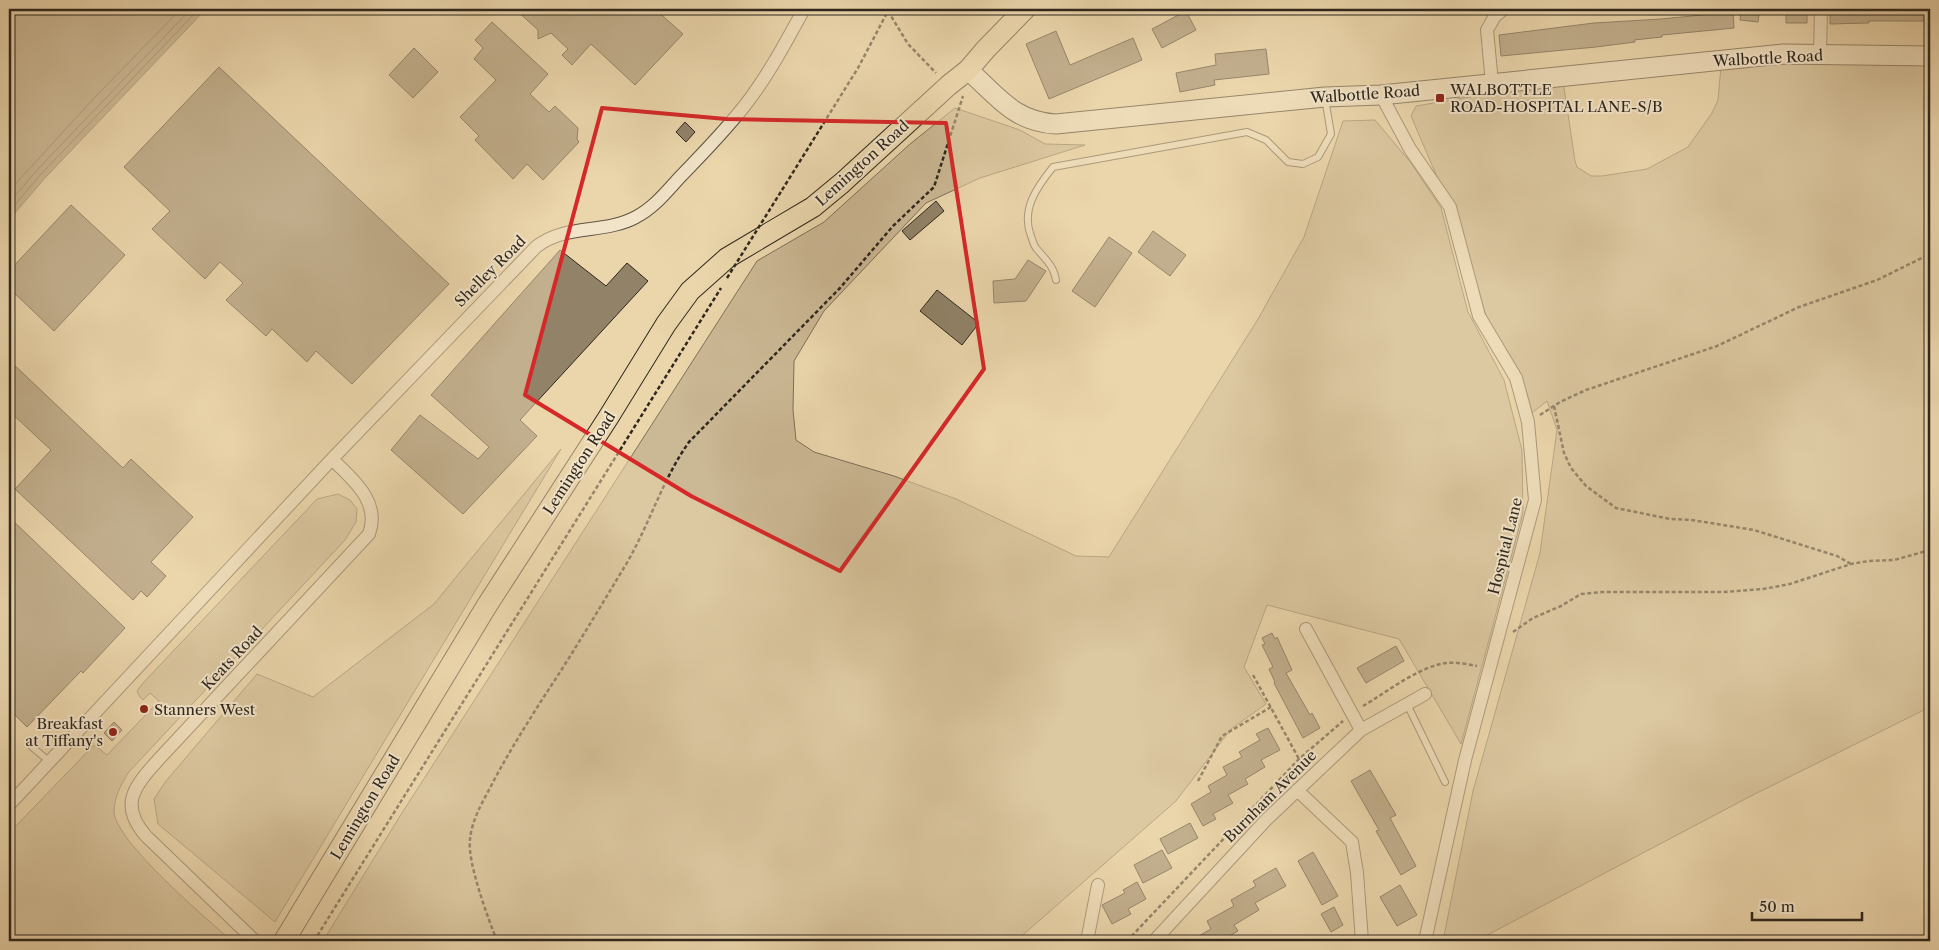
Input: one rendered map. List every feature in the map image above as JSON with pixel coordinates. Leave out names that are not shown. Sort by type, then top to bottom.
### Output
[{"type":"main road","name":"Lemington Road","points":[[284,941],[486,607],[608,418],[666,324],[690,291],[727,258],[813,207],[957,89],[968,70],[1022,11]]},
{"type":"street","name":"Shelley Road","points":[[9,805],[332,459],[473,311],[544,241],[568,233],[602,228],[630,220],[646,212],[662,197],[722,134],[750,98],[804,9]]},
{"type":"street","points":[[1492,83],[1487,30],[1495,16],[1504,9]]},
{"type":"street","points":[[1820,54],[1821,9]]},
{"type":"street","name":"Walbottle Road","points":[[968,70],[1013,111],[1028,119],[1056,124],[1325,97],[1381,95],[1783,54],[1930,56]]},
{"type":"street","name":"Hospital Lane","points":[[1381,95],[1410,149],[1450,207],[1479,316],[1516,378],[1528,422],[1536,500],[1465,760],[1425,941]]},
{"type":"street","name":"Keats Road","points":[[255,941],[146,836],[132,816],[132,799],[137,786],[159,760],[369,534],[372,516],[366,495],[332,459]]},
{"type":"street","points":[[1306,629],[1360,730]]},
{"type":"street","name":"Burnham Avenue","points":[[1154,941],[1297,790],[1360,730],[1425,694]]},
{"type":"street","points":[[1297,790],[1352,842],[1362,941]]},
{"type":"street","points":[[1088,941],[1098,885]]},
{"type":"lane","points":[[1056,280],[1054,270],[1034,245],[1027,224],[1030,203],[1038,185],[1053,167],[1247,132],[1266,140],[1288,162],[1303,164],[1318,157],[1331,134],[1325,97]]},
{"type":"lane","points":[[1407,704],[1445,782]]},
{"type":"lane","points":[[32,747],[49,761]]},
{"type":"path","points":[[497,941],[484,907],[470,850],[470,840],[476,817],[512,746],[626,564],[677,459],[689,442],[840,288],[894,226],[934,187],[957,89],[908,44],[888,10]]},
{"type":"path","points":[[727,278],[858,68],[888,10]]},
{"type":"path","points":[[1528,422],[1586,390],[1717,346],[1799,308],[1877,280],[1930,254]]},
{"type":"path","points":[[314,941],[722,286]]},
{"type":"path","points":[[1554,406],[1564,453],[1571,468],[1586,486],[1616,508],[1670,519],[1692,520],[1754,530],[1838,556],[1851,564]]},
{"type":"path","points":[[1496,645],[1533,618],[1561,606],[1581,594],[1723,592],[1763,589],[1790,584],[1851,564],[1894,560],[1930,550]]},
{"type":"path","points":[[1253,675],[1299,759]]},
{"type":"path","points":[[1198,781],[1222,736],[1270,707]]},
{"type":"highlighted area","points":[[602,108],[726,119],[946,123],[984,369],[840,571],[691,496],[525,395]]},
{"type":"shaded area","points":[[1852,59],[1930,64],[1930,707],[1749,797],[1476,941],[1443,941],[1473,791],[1540,553],[1557,430],[1547,401],[1532,413],[1522,376],[1486,316],[1454,203],[1438,179],[1411,116],[1416,106],[1563,81],[1577,167],[1591,176],[1602,176],[1647,169],[1688,147],[1712,113],[1718,100],[1721,66]]},
{"type":"shaded area","points":[[955,108],[1020,130],[1045,144],[1085,145],[980,178],[926,203],[824,311],[794,361],[793,410],[796,440],[814,452],[894,476],[956,499],[1076,556],[1109,557],[1258,319],[1304,237],[1343,121],[1375,120],[1411,163],[1441,208],[1468,312],[1504,380],[1522,450],[1523,513],[1461,744],[1399,639],[1267,605],[1244,667],[1266,704],[1231,729],[1176,801],[1016,941],[323,941],[400,816],[757,261],[824,222],[910,144]]},
{"type":"shaded area","points":[[561,449],[275,922],[158,824],[154,799],[166,781],[257,674],[313,697],[434,604]]},
{"type":"shaded area","points":[[338,494],[350,500],[357,509],[356,522],[345,540],[128,773],[115,801],[114,812],[119,825],[130,842],[164,880],[232,941],[9,941],[9,833],[94,745],[107,755],[159,701],[150,693],[143,700],[140,697],[137,691],[143,683],[317,499]]},
{"type":"water","points":[[9,9],[206,9],[45,178],[9,220]]},
{"type":"building","points":[[515,9],[655,9],[683,34],[635,85],[591,44],[572,65],[562,55],[568,49],[551,33],[538,39],[538,30]]},
{"type":"building","points":[[1741,9],[1760,9],[1758,22],[1740,20]]},
{"type":"building","points":[[1786,9],[1807,9],[1807,23],[1786,23]]},
{"type":"building","points":[[1830,9],[1930,9],[1930,21],[1869,21],[1869,23],[1830,24]]},
{"type":"building","points":[[1186,11],[1196,30],[1162,48],[1152,29]]},
{"type":"building","points":[[1733,12],[1734,28],[1662,35],[1662,37],[1634,40],[1635,42],[1596,47],[1501,56],[1499,35],[1594,23]]},
{"type":"building","points":[[492,22],[548,74],[530,94],[549,112],[555,106],[578,128],[577,139],[579,142],[543,180],[527,164],[513,179],[475,140],[479,136],[460,117],[496,80],[474,59],[483,48],[475,40]]},
{"type":"building","points":[[1056,31],[1070,65],[1133,38],[1142,60],[1049,99],[1026,44]]},
{"type":"building","points":[[414,48],[438,72],[413,98],[389,75]]},
{"type":"building","points":[[1266,49],[1269,74],[1214,80],[1215,85],[1180,92],[1176,73],[1216,65],[1215,54]]},
{"type":"building","points":[[219,67],[449,284],[352,384],[316,351],[307,362],[272,329],[266,336],[226,300],[243,283],[220,262],[205,279],[152,229],[170,211],[124,167]]},
{"type":"building","points":[[685,122],[695,132],[686,142],[676,132]]},
{"type":"building","points":[[936,201],[944,211],[910,240],[902,231]]},
{"type":"building","points":[[71,205],[125,255],[54,331],[9,288],[9,271]]},
{"type":"building","points":[[1153,231],[1186,255],[1170,276],[1138,252]]},
{"type":"building","points":[[1109,237],[1132,253],[1095,307],[1072,291]]},
{"type":"building","points":[[560,250],[606,286],[627,263],[648,281],[520,420],[537,436],[463,514],[391,450],[420,415],[478,459],[489,447],[431,395]]},
{"type":"building","points":[[1028,260],[1046,271],[1026,301],[994,303],[993,281],[1015,279]]},
{"type":"building","points":[[937,290],[979,323],[962,345],[920,311]]},
{"type":"building","points":[[9,360],[123,468],[131,459],[193,517],[151,562],[166,576],[147,597],[141,591],[133,600],[15,489],[51,450],[9,411]]},
{"type":"building","points":[[9,517],[125,628],[83,673],[81,671],[27,727],[9,709]]},
{"type":"building","points":[[1272,633],[1275,639],[1277,637],[1292,670],[1286,673],[1310,715],[1312,713],[1320,728],[1303,738],[1274,683],[1269,669],[1273,667],[1262,645],[1265,644],[1262,638]]},
{"type":"building","points":[[1396,646],[1404,661],[1366,683],[1357,668]]},
{"type":"building","points":[[114,722],[122,730],[112,741],[104,733]]},
{"type":"building","points":[[1268,728],[1280,750],[1261,760],[1265,767],[1245,779],[1248,784],[1228,795],[1233,803],[1213,814],[1216,819],[1203,826],[1191,804],[1211,792],[1208,786],[1227,775],[1223,767],[1242,757],[1239,752],[1260,740],[1256,734]]},
{"type":"building","points":[[1370,770],[1396,815],[1390,818],[1416,866],[1401,875],[1376,831],[1379,830],[1351,781]]},
{"type":"building","points":[[1190,823],[1198,838],[1168,854],[1160,839]]},
{"type":"building","points":[[1162,850],[1172,868],[1143,883],[1134,865]]},
{"type":"building","points":[[1313,852],[1338,896],[1322,905],[1298,861]]},
{"type":"building","points":[[1276,868],[1286,886],[1255,903],[1259,910],[1234,925],[1238,931],[1220,941],[1190,941],[1211,929],[1207,921],[1234,906],[1231,900],[1256,886],[1253,881]]},
{"type":"building","points":[[1137,882],[1146,899],[1128,909],[1131,914],[1112,924],[1102,905],[1125,893],[1123,890]]},
{"type":"building","points":[[1400,885],[1417,915],[1397,926],[1380,897]]},
{"type":"building","points":[[1334,907],[1343,925],[1331,932],[1321,914]]},
{"type":"place","name":"WALBOTTLE ROAD-HOSPITAL LANE-S/B","points":[[1440,98]]},
{"type":"place","name":"Stanners West","points":[[144,709]]},
{"type":"place","name":"Breakfast at Tiffany's","points":[[113,732]]}]
